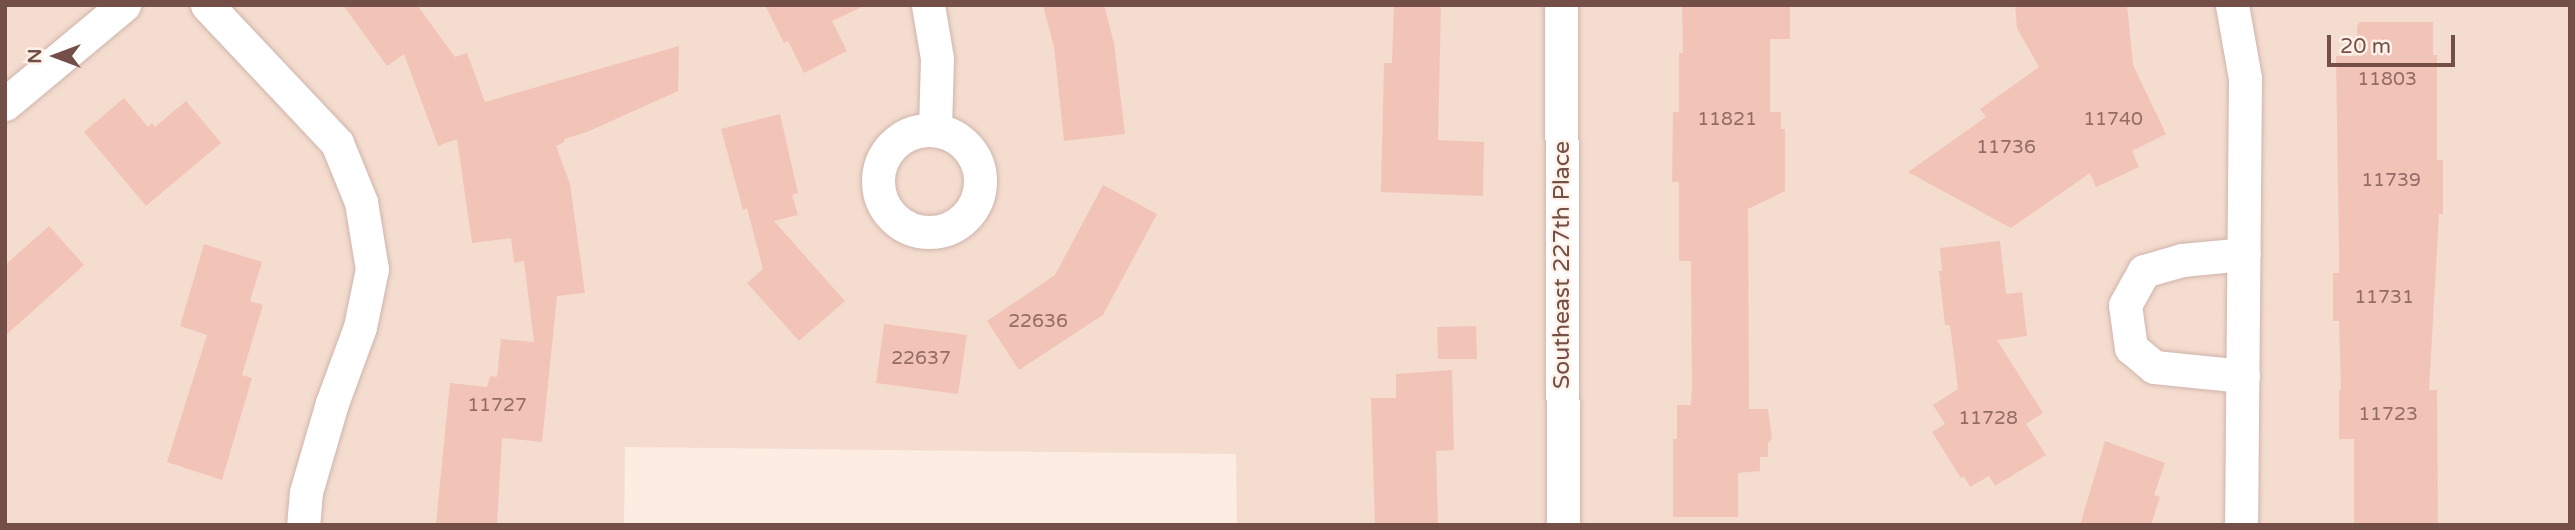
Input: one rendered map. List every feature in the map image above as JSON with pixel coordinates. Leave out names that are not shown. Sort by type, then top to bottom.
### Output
[{"type":"street","points":[[5,104],[124,5]]},
{"type":"street","points":[[207,5],[337,142],[361,202],[372,269],[360,327],[332,403],[306,492],[303,525]]},
{"type":"street","points":[[928,5],[937,58],[935,130]]},
{"type":"street","name":"Southeast 227th Place","points":[[1562,5],[1563,525]]},
{"type":"street","points":[[2232,5],[2245,78],[2241,525]]},
{"type":"street","points":[[2243,376],[2154,367],[2131,348],[2124,305],[2144,271],[2182,260],[2244,254]]},
{"type":"shaded area","points":[[5,5],[2570,5],[2570,525],[1237,525],[1236,454],[625,447],[624,525],[5,525]]},
{"type":"building","points":[[343,5],[417,5],[455,57],[467,53],[485,102],[679,46],[678,91],[587,132],[564,139],[564,142],[556,146],[570,184],[585,293],[557,296],[542,442],[502,438],[497,525],[436,525],[450,383],[487,387],[490,376],[497,377],[501,339],[534,342],[524,261],[514,263],[511,238],[472,243],[457,139],[438,146],[404,54],[387,66]]},
{"type":"building","points":[[765,5],[866,5],[832,21],[847,51],[804,73],[788,41],[784,43]]},
{"type":"building","points":[[1043,5],[1104,5],[1114,43],[1125,134],[1064,141],[1054,47]]},
{"type":"building","points":[[1394,5],[1441,5],[1438,140],[1484,142],[1483,196],[1381,192],[1384,63],[1392,63]]},
{"type":"building","points":[[1682,5],[1790,5],[1790,39],[1770,39],[1770,112],[1781,112],[1781,129],[1785,129],[1785,191],[1748,209],[1749,409],[1768,409],[1772,439],[1768,443],[1768,457],[1760,457],[1760,471],[1738,473],[1738,517],[1673,517],[1673,439],[1677,439],[1677,405],[1691,405],[1692,387],[1691,261],[1679,261],[1679,182],[1672,182],[1673,112],[1679,112],[1679,53],[1683,53]]},
{"type":"building","points":[[2015,5],[2127,5],[2133,65],[2166,134],[2132,151],[2139,167],[2096,187],[2090,173],[2011,228],[1908,172],[1986,117],[1980,109],[2039,67],[2017,28]]},
{"type":"building","points":[[2360,22],[2433,22],[2433,55],[2437,55],[2437,160],[2443,160],[2443,214],[2439,214],[2429,390],[2437,390],[2438,525],[2354,525],[2354,439],[2339,439],[2339,321],[2333,321],[2333,273],[2339,273],[2336,56],[2357,56],[2357,26]]},
{"type":"building","points":[[124,98],[148,127],[152,123],[155,127],[186,101],[221,143],[146,206],[84,132]]},
{"type":"building","points":[[780,114],[798,193],[792,195],[798,215],[774,221],[845,301],[799,341],[747,283],[763,269],[747,208],[743,210],[721,129]]},
{"type":"building","points":[[1103,185],[1157,214],[1103,315],[1019,370],[987,321],[1055,275]]},
{"type":"building","points":[[49,226],[84,265],[5,336],[5,265]]},
{"type":"building","points":[[2000,241],[2006,294],[2022,292],[2027,336],[1997,340],[2043,413],[2026,424],[2046,455],[1995,486],[1989,476],[1970,487],[1964,476],[1961,478],[1932,432],[1945,424],[1933,405],[1958,389],[1950,325],[1945,325],[1939,271],[1942,271],[1940,248]]},
{"type":"building","points":[[204,244],[262,262],[250,301],[263,305],[242,375],[252,378],[222,480],[167,462],[207,335],[180,326]]},
{"type":"building","points":[[884,324],[967,335],[958,394],[876,383]]},
{"type":"building","points":[[1476,326],[1477,359],[1438,359],[1437,327]]},
{"type":"building","points":[[1452,370],[1454,450],[1436,451],[1438,525],[1375,525],[1371,398],[1396,398],[1396,374]]},
{"type":"building","points":[[2105,441],[2165,463],[2154,495],[2160,497],[2151,525],[2080,525]]}]
